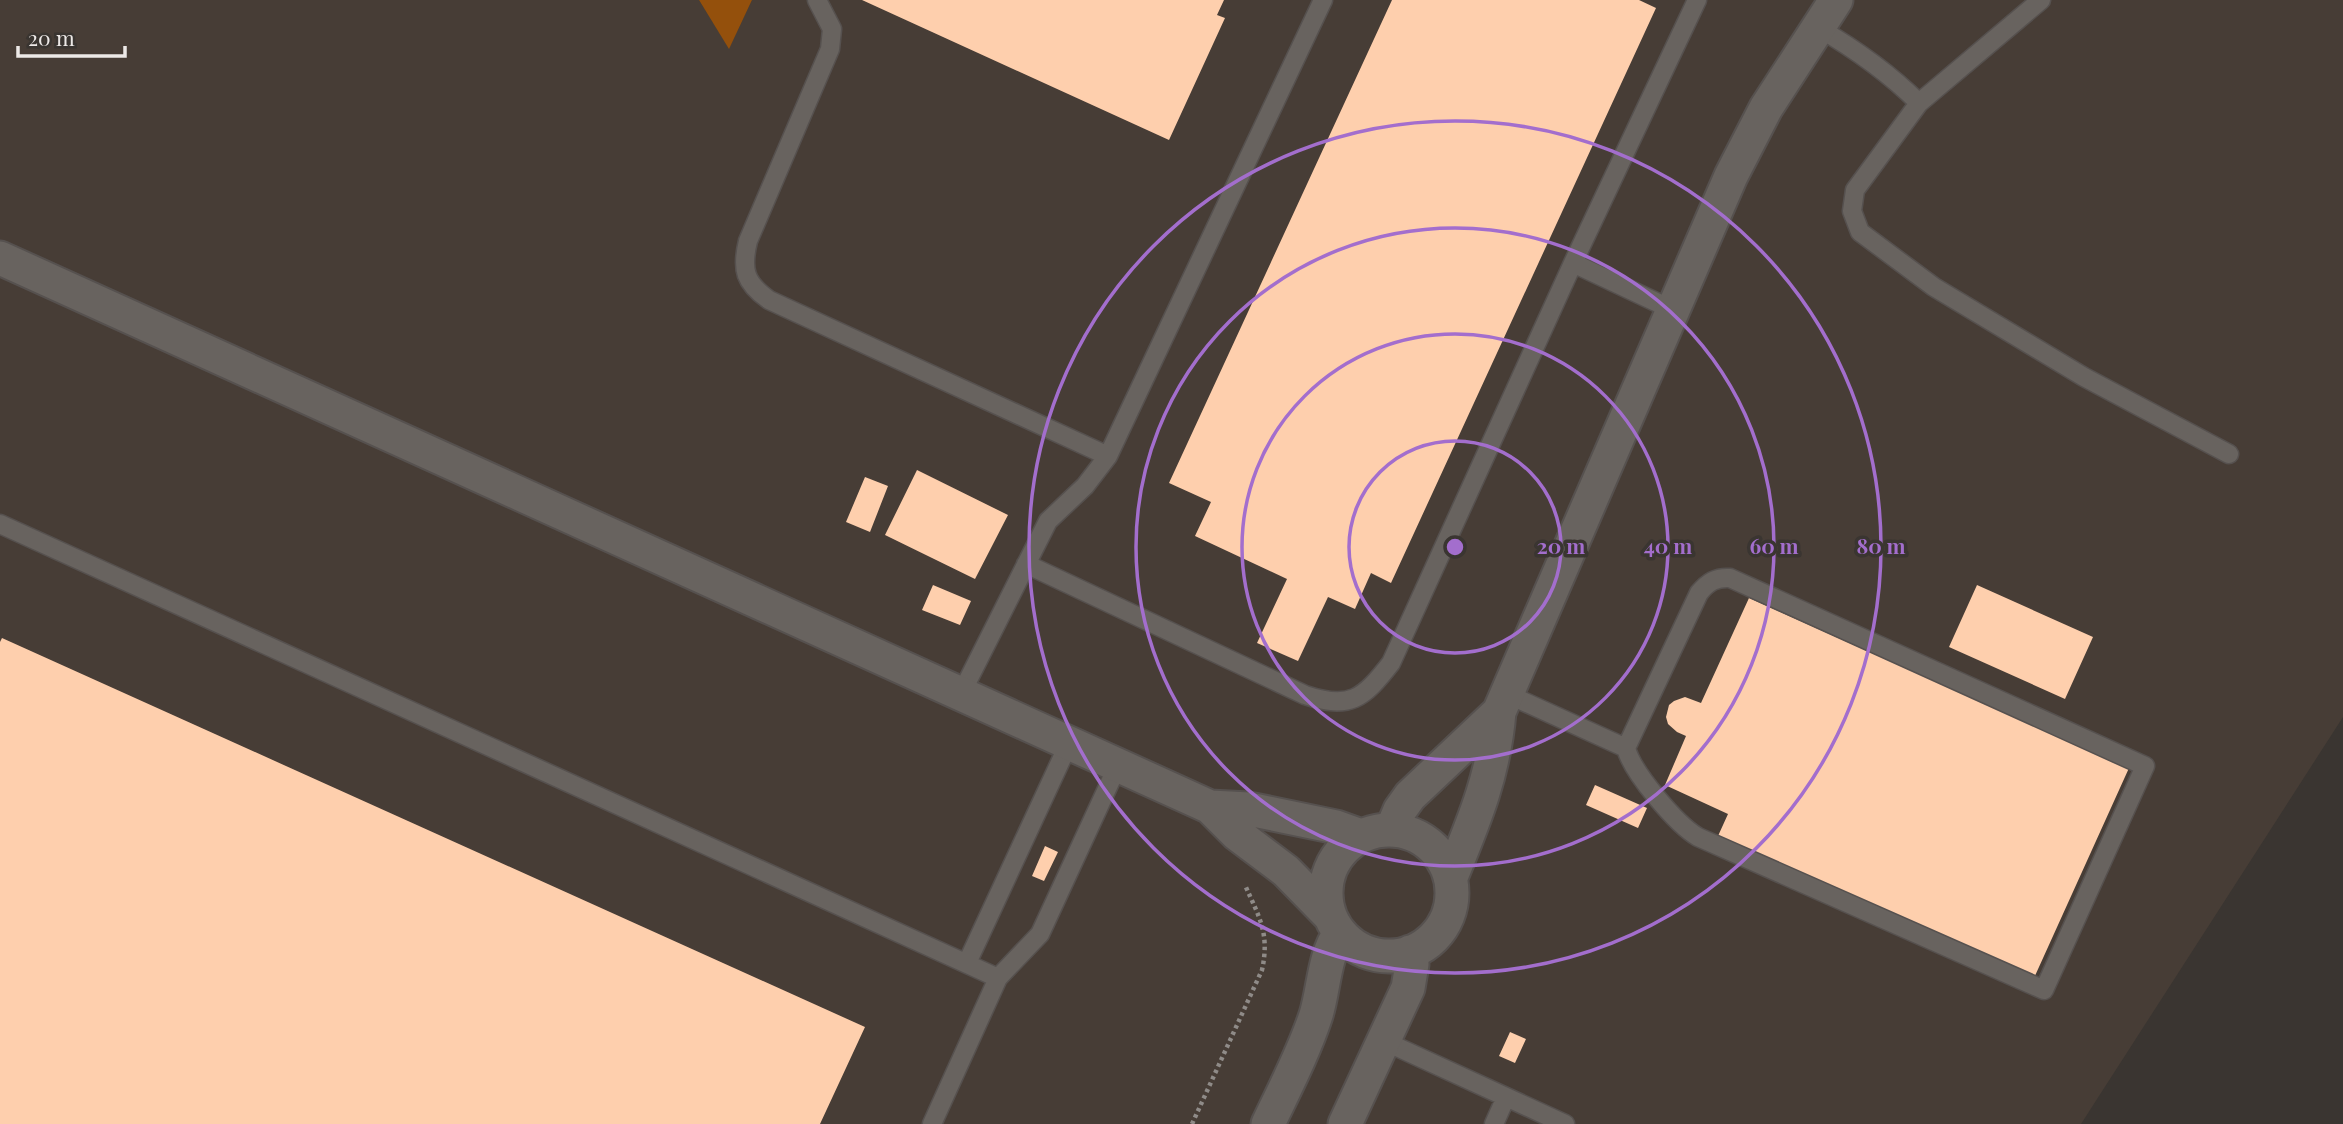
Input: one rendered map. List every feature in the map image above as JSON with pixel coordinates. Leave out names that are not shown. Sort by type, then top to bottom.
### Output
[{"type":"street","points":[[1451,877],[1488,782],[1503,703],[1741,155],[1766,108],[1836,0]]},
{"type":"street","points":[[0,257],[1210,807],[1237,834],[1286,871],[1355,947],[1372,954],[1391,956],[1410,952],[1426,944],[1440,930],[1449,914],[1453,896],[1451,877],[1444,860],[1432,845],[1416,835],[1336,827],[1249,809],[1210,807]]},
{"type":"street","points":[[1268,1124],[1315,1018],[1323,990],[1335,925],[1325,893],[1330,870],[1342,850],[1376,832],[1503,703]]},
{"type":"street","points":[[1345,1124],[1408,988],[1411,972],[1410,952]]},
{"type":"lane","points":[[817,0],[832,29],[830,49],[748,241],[743,261],[747,276],[757,291],[769,300],[1108,456]]},
{"type":"lane","points":[[961,694],[1048,522],[1086,486],[1108,456],[1323,0]]},
{"type":"lane","points":[[1026,564],[1305,695],[1327,702],[1352,700],[1373,687],[1391,663],[1696,0]]},
{"type":"lane","points":[[2041,0],[1919,103],[1855,190],[1852,211],[1860,233],[1934,287],[2084,377],[2229,454]]},
{"type":"lane","points":[[1817,27],[1861,53],[1896,80],[1919,103]]},
{"type":"lane","points":[[1573,263],[1673,310]]},
{"type":"lane","points":[[0,524],[998,978]]},
{"type":"lane","points":[[1724,578],[1739,581],[2145,766],[2044,990],[1698,837],[1682,825],[1636,770],[1629,760],[1626,748],[1699,593],[1709,582],[1724,578]]},
{"type":"lane","points":[[1503,703],[1626,748]]},
{"type":"lane","points":[[967,963],[1069,743]]},
{"type":"lane","points":[[932,1124],[998,978],[1040,934],[1118,765]]},
{"type":"lane","points":[[1384,1041],[1565,1124]]},
{"type":"lane","points":[[1494,1124],[1506,1097]]},
{"type":"path","points":[[1192,1124],[1265,959],[1263,926],[1242,880]]},
{"type":"shaded area","points":[[0,0],[699,0],[729,48],[752,0],[2343,0],[2343,717],[2081,1124],[0,1124]]},
{"type":"shaded area","points":[[699,0],[752,0],[729,49]]},
{"type":"building","points":[[862,0],[1224,0],[1217,15],[1225,18],[1169,140]]},
{"type":"building","points":[[1392,0],[1639,0],[1656,8],[1391,583],[1371,573],[1355,609],[1328,597],[1298,661],[1257,643],[1287,579],[1195,536],[1211,502],[1169,483]]},
{"type":"building","points":[[917,470],[1008,515],[975,579],[885,535]]},
{"type":"building","points":[[865,477],[888,486],[870,532],[846,522]]},
{"type":"building","points":[[933,585],[971,601],[960,625],[922,610]]},
{"type":"building","points":[[1977,585],[2093,637],[2065,699],[1949,647]]},
{"type":"building","points":[[1749,598],[2129,768],[2034,978],[1718,836],[1728,814],[1665,785],[1686,736],[1668,724],[1666,717],[1669,705],[1685,697],[1701,703]]},
{"type":"building","points":[[2,638],[865,1027],[820,1124],[0,1124]]},
{"type":"building","points":[[1595,785],[1647,808],[1638,828],[1586,805]]},
{"type":"building","points":[[1045,846],[1058,852],[1044,881],[1032,876]]},
{"type":"building","points":[[1510,1032],[1526,1039],[1515,1063],[1499,1056]]}]
